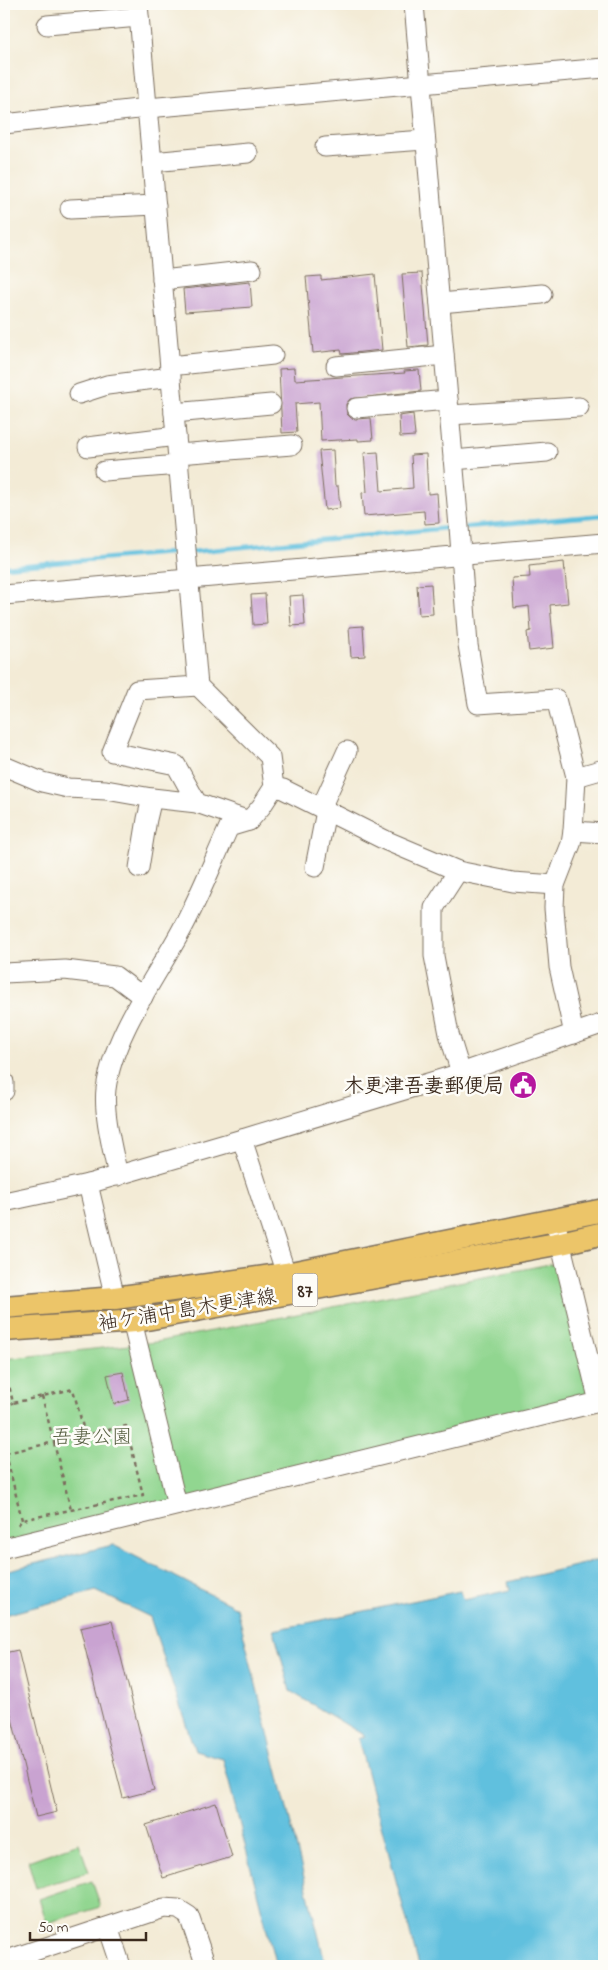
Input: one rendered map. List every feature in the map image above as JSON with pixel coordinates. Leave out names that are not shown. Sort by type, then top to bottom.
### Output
[{"type":"main road","name":"袖ケ浦中島木更津線","points":[[4,1307],[115,1298],[286,1274],[604,1210]]},
{"type":"main road","name":"袖ケ浦中島木更津線","points":[[4,1330],[132,1321],[561,1243],[604,1233]]},
{"type":"street","points":[[414,4],[454,460],[468,645],[478,704],[556,699],[576,777],[574,831],[555,885],[554,929],[565,998],[574,1034]]},
{"type":"street","points":[[47,25],[139,10],[198,686],[270,758],[274,787],[249,821],[229,827],[182,930],[143,997],[114,1056],[106,1090],[109,1134],[118,1176]]},
{"type":"street","points":[[4,124],[148,108],[604,68]]},
{"type":"street","points":[[325,147],[425,140]]},
{"type":"street","points":[[152,162],[248,153]]},
{"type":"street","points":[[70,209],[156,205]]},
{"type":"street","points":[[162,280],[252,270]]},
{"type":"street","points":[[440,303],[542,294]]},
{"type":"street","points":[[79,394],[107,384],[170,371],[273,355]]},
{"type":"street","points":[[336,366],[444,355]]},
{"type":"street","points":[[174,413],[270,404]]},
{"type":"street","points":[[356,408],[579,408]]},
{"type":"street","points":[[88,447],[178,452],[292,444]]},
{"type":"street","points":[[104,471],[178,452]]},
{"type":"street","points":[[454,460],[547,452]]},
{"type":"street","points":[[4,594],[604,543]]},
{"type":"street","points":[[197,803],[176,765],[112,752],[137,690],[198,686]]},
{"type":"street","points":[[315,867],[324,810],[348,751]]},
{"type":"street","points":[[4,766],[42,782],[68,788],[106,790],[197,803],[249,821]]},
{"type":"street","points":[[576,777],[604,769]]},
{"type":"street","points":[[274,787],[283,789],[387,840],[458,871],[513,882],[555,885]]},
{"type":"street","points":[[139,868],[152,798]]},
{"type":"street","points":[[574,831],[604,833]]},
{"type":"street","points":[[458,871],[434,908],[434,956],[449,1034],[461,1074]]},
{"type":"street","points":[[4,973],[65,970],[115,976],[143,997]]},
{"type":"street","points":[[4,1202],[118,1176],[461,1074],[604,1023]]},
{"type":"street","points":[[4,1082],[4,1091]]},
{"type":"street","points":[[242,1139],[286,1274]]},
{"type":"street","points":[[88,1184],[115,1298]]},
{"type":"street","points":[[4,1548],[599,1402],[556,1220]]},
{"type":"street","points":[[132,1321],[177,1505]]},
{"type":"street","points":[[4,1961],[164,1908],[178,1909],[189,1916],[206,1966]]},
{"type":"street","points":[[108,1927],[121,1966]]},
{"type":"path","points":[[4,1386],[9,1385],[13,1403]]},
{"type":"path","points":[[4,1406],[73,1389],[86,1435]]},
{"type":"path","points":[[42,1396],[71,1510]]},
{"type":"path","points":[[6,1453],[126,1426],[143,1495],[22,1520],[17,1526],[10,1529]]},
{"type":"path","points":[[4,1446],[22,1520]]},
{"type":"green space","name":"吾妻公園","points":[[565,1261],[599,1402],[4,1546],[4,1359],[156,1342]]},
{"type":"green space","points":[[79,1843],[89,1872],[36,1888],[28,1861]]},
{"type":"green space","points":[[92,1881],[101,1907],[47,1923],[39,1899]]},
{"type":"water","points":[[113,1545],[237,1608],[326,1966],[276,1966],[223,1759],[195,1751],[150,1617],[96,1591],[4,1615],[4,1571]]},
{"type":"water","points":[[604,1559],[604,1966],[419,1966],[358,1739],[365,1736],[290,1691],[274,1630],[460,1591],[464,1600],[510,1590],[508,1582]]},
{"type":"building","points":[[422,273],[428,345],[408,347],[402,274]]},
{"type":"building","points":[[375,274],[382,350],[342,354],[341,350],[313,353],[306,277],[321,276],[321,280]]},
{"type":"building","points":[[250,282],[252,307],[185,312],[183,289]]},
{"type":"building","points":[[294,368],[295,380],[405,373],[404,371],[419,370],[421,391],[350,399],[346,404],[347,414],[351,418],[356,419],[371,418],[373,440],[321,441],[319,402],[295,404],[297,432],[282,433],[279,369]]},
{"type":"building","points":[[413,414],[415,436],[400,437],[399,416]]},
{"type":"building","points":[[333,450],[335,486],[338,486],[340,508],[325,510],[319,451]]},
{"type":"building","points":[[378,452],[381,491],[413,488],[411,455],[426,454],[428,494],[437,493],[439,523],[425,524],[424,511],[364,516],[362,493],[367,492],[364,453]]},
{"type":"building","points":[[564,562],[568,603],[550,605],[554,648],[529,651],[527,632],[531,631],[529,606],[514,608],[512,578],[530,577],[529,566]]},
{"type":"building","points":[[431,584],[433,614],[419,615],[417,585]]},
{"type":"building","points":[[265,594],[267,624],[253,625],[251,595]]},
{"type":"building","points":[[303,595],[305,625],[291,626],[289,596]]},
{"type":"building","points":[[363,626],[365,656],[351,657],[349,627]]},
{"type":"building","points":[[123,1372],[129,1400],[114,1404],[107,1375]]},
{"type":"building","points":[[112,1621],[154,1790],[123,1798],[80,1628]]},
{"type":"building","points":[[18,1650],[57,1812],[36,1817],[4,1686],[4,1653]]},
{"type":"building","points":[[216,1803],[232,1857],[163,1878],[146,1825]]},
{"type":"waterway","points":[[467,527],[604,515]]},
{"type":"waterway","points":[[190,552],[448,528]]},
{"type":"waterway","points":[[4,567],[182,552]]},
{"type":"place","name":"木更津吾妻郵便局","points":[[523,1085]]}]
